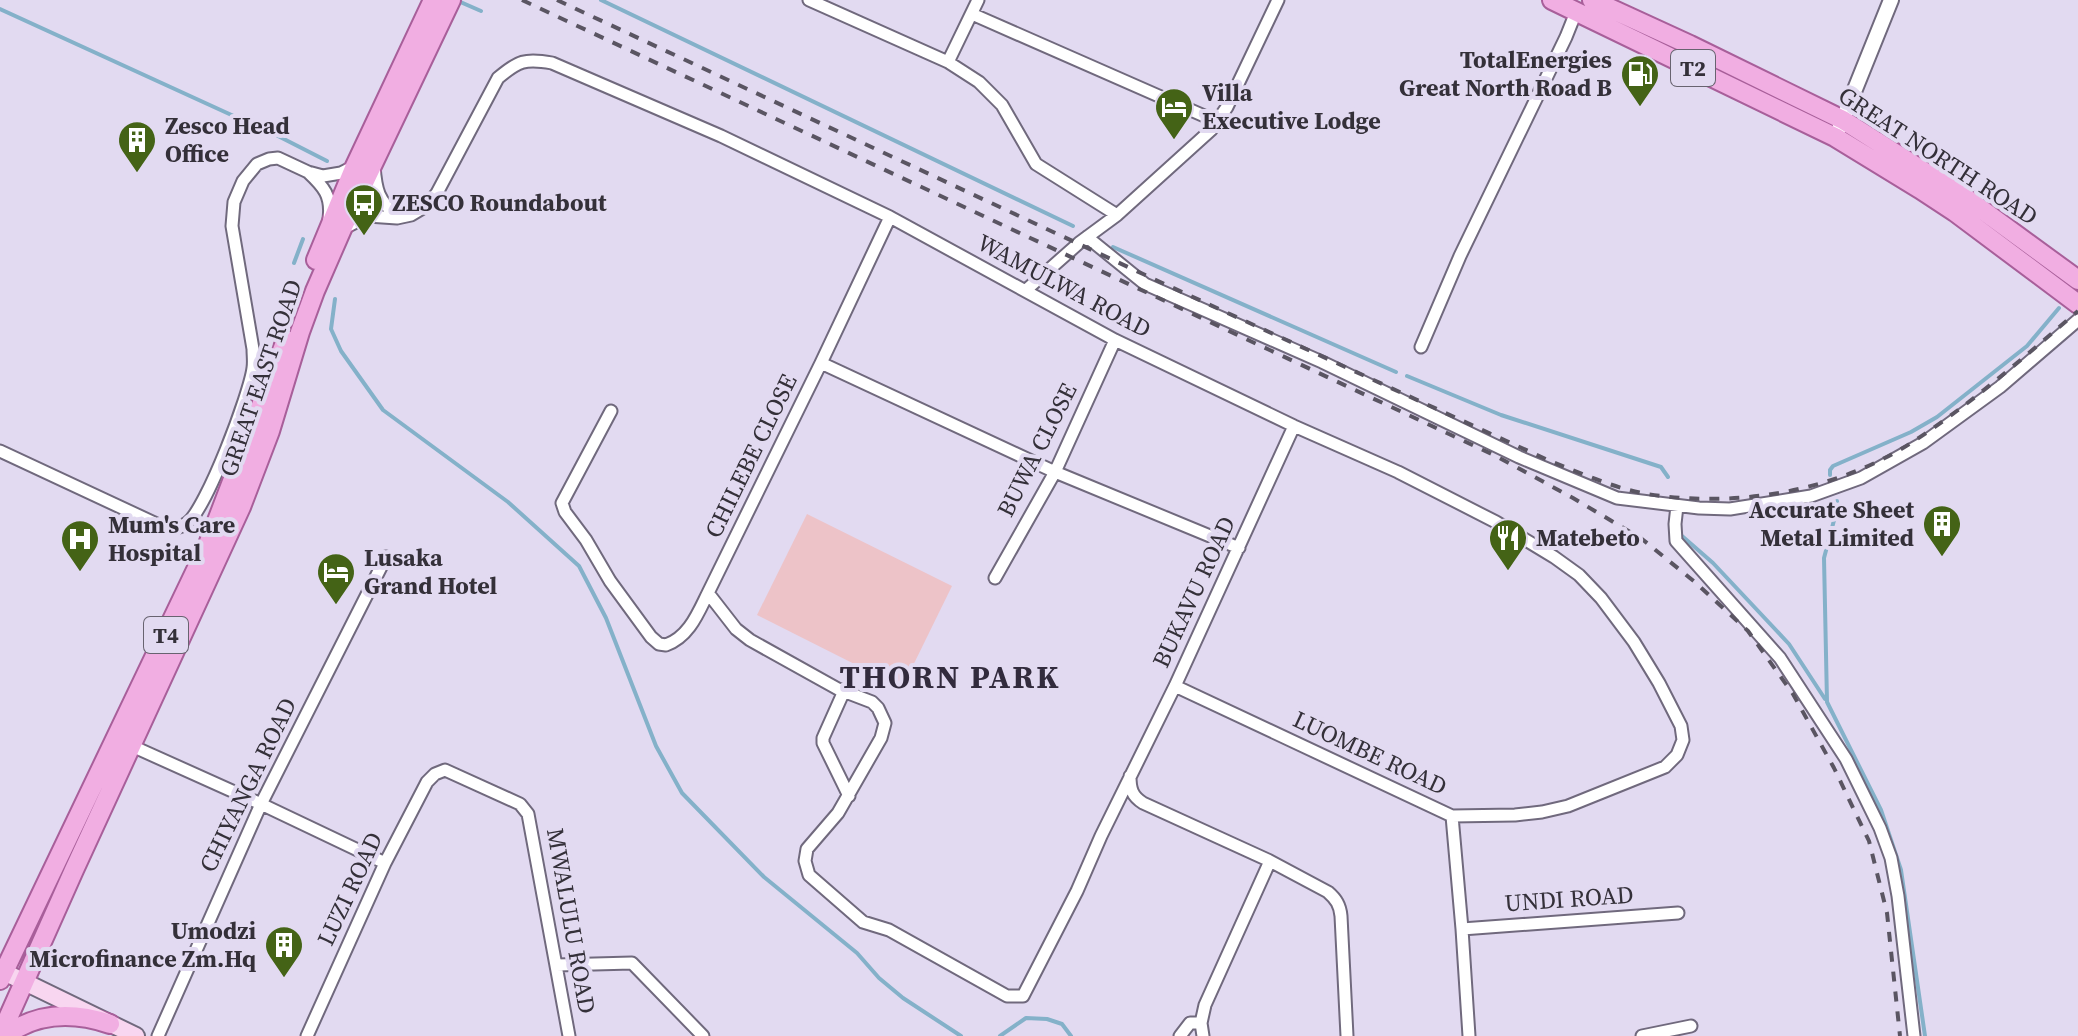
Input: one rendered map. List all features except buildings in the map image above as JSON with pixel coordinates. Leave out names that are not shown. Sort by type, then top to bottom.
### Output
[{"type":"main road","name":"GREAT EAST ROAD","points":[[1,974],[207,547],[334,229],[376,139],[433,0]]},
{"type":"main road","name":"GREAT EAST ROAD","points":[[376,139],[451,0]]},
{"type":"main road","name":"GREAT NORTH ROAD","points":[[1552,0],[1572,6],[1839,128],[2078,304]]},
{"type":"main road","name":"GREAT NORTH ROAD","points":[[1592,0],[1690,45],[1966,198],[2078,280]]},
{"type":"main road","name":"GREAT EAST ROAD","points":[[3,1036],[24,981],[241,507],[270,431],[334,229]]},
{"type":"main road","points":[[1,974],[24,981],[136,1036]]},
{"type":"main road","points":[[3,1036],[51,1016],[91,1017],[110,1024]]},
{"type":"street","points":[[809,0],[948,62],[979,82],[1002,105],[1036,164],[1117,215]]},
{"type":"street","points":[[948,62],[978,0]]},
{"type":"street","points":[[1026,290],[1117,215],[1202,140],[1218,122],[1278,0]]},
{"type":"street","points":[[1839,128],[1891,0]]},
{"type":"street","points":[[1421,347],[1572,6]]},
{"type":"street","points":[[972,14],[1218,122]]},
{"type":"street","name":"WAMULWA ROAD","points":[[334,229],[368,216],[397,218],[420,211],[437,193],[498,78],[525,60],[552,63],[721,136],[890,217],[1115,340],[1398,472],[1496,522],[1554,557],[1579,575],[1601,598],[1642,655],[1681,726],[1682,747]]},
{"type":"street","points":[[0,451],[163,527],[176,529],[188,523],[196,515],[206,495],[237,422],[253,367],[253,349],[232,226],[234,202],[243,181],[257,164],[269,159],[278,158],[308,172],[330,176],[364,165],[378,194],[397,218]]},
{"type":"street","points":[[308,172],[323,187],[334,229]]},
{"type":"street","name":"CHILEBE CLOSE","points":[[611,411],[562,503],[610,581],[651,637],[659,644],[666,645],[683,635],[708,593],[890,217]]},
{"type":"street","points":[[1087,237],[1145,284],[1322,362],[1519,457],[1617,498],[1677,506],[1714,509],[1743,507],[1811,496],[1861,478],[1923,443],[2000,387],[2078,320]]},
{"type":"street","name":"BUWA CLOSE","points":[[995,578],[1055,472],[1115,340]]},
{"type":"street","points":[[821,363],[1055,472],[1239,548]]},
{"type":"street","name":"BUKAVU ROAD","points":[[849,796],[834,819],[807,849],[805,861],[809,875],[863,922],[889,930],[1007,996],[1023,996],[1175,686],[1294,426]]},
{"type":"street","points":[[1677,506],[1676,541],[1780,658],[1846,759],[1880,828],[1891,858],[1898,896],[1914,1036]]},
{"type":"street","name":"CHIYANGA ROAD","points":[[158,1036],[261,804],[386,557]]},
{"type":"street","points":[[708,593],[736,629],[750,640],[844,691],[872,702],[878,708],[885,723],[881,738],[849,796]]},
{"type":"street","name":"LUOMBE ROAD","points":[[1175,686],[1452,816],[1515,815],[1568,806],[1665,767],[1682,747]]},
{"type":"street","points":[[844,691],[823,743],[849,796]]},
{"type":"street","points":[[132,746],[385,863]]},
{"type":"street","name":"LUZI ROAD","points":[[307,1036],[385,863],[427,782],[445,770]]},
{"type":"street","name":"MWALULU ROAD","points":[[445,770],[520,804],[528,814],[569,1036]]},
{"type":"street","points":[[1130,776],[1132,793],[1143,803],[1270,861],[1328,892],[1338,903],[1347,1036]]},
{"type":"street","points":[[1452,816],[1469,1036]]},
{"type":"street","points":[[1203,1036],[1201,1023],[1205,1005],[1270,861]]},
{"type":"street","name":"UNDI ROAD","points":[[1462,929],[1678,913]]},
{"type":"street","points":[[557,965],[632,963],[703,1036]]},
{"type":"street","points":[[1180,1036],[1190,1023],[1201,1023]]},
{"type":"street","points":[[1642,1036],[1691,1026]]},
{"type":"shaded area","points":[[807,514],[952,586],[902,688],[757,615]]},
{"type":"waterway","points":[[601,0],[1073,226]]},
{"type":"waterway","points":[[458,1],[481,11]]},
{"type":"waterway","points":[[0,9],[249,123]]},
{"type":"waterway","points":[[278,136],[327,161]]},
{"type":"waterway","points":[[294,263],[303,239]]},
{"type":"waterway","points":[[1113,247],[1396,372]]},
{"type":"waterway","points":[[335,299],[331,329],[341,351],[383,410],[508,502],[579,566],[606,618],[656,746],[682,793],[764,877],[857,953],[879,978],[903,998],[961,1036]]},
{"type":"waterway","points":[[1830,475],[1833,466],[1911,432],[1937,417],[2027,346],[2059,308]]},
{"type":"waterway","points":[[1407,376],[1501,415],[1661,467],[1668,477]]},
{"type":"waterway","points":[[1837,501],[1824,558],[1827,702],[1881,810],[1901,870],[1925,1036]]},
{"type":"waterway","points":[[1682,536],[1713,563],[1789,644],[1825,699]]},
{"type":"waterway","points":[[1000,1036],[1026,1018],[1047,1019],[1062,1024],[1071,1036]]},
{"type":"railway","points":[[522,0],[1496,456],[1642,539],[1748,631],[1793,694],[1834,768],[1869,841],[1887,913],[1900,1036]]},
{"type":"railway","points":[[557,0],[1550,461],[1610,484],[1647,494],[1681,498],[1749,497],[1784,492],[1850,474],[1911,443],[1954,413],[2078,311]]},
{"type":"place","name":"TotalEnergies Great North Road B","points":[[1640,108]]},
{"type":"place","name":"Villa Executive Lodge","points":[[1174,141]]},
{"type":"place","name":"Zesco Head Office","points":[[137,174]]},
{"type":"place","name":"ZESCO Roundabout","points":[[364,237]]},
{"type":"place","name":"Accurate Sheet Metal Limited","points":[[1942,558]]},
{"type":"place","name":"Matebeto","points":[[1508,572]]},
{"type":"place","name":"Mum's Care Hospital","points":[[80,573]]},
{"type":"place","name":"Lusaka Grand Hotel","points":[[336,606]]},
{"type":"place","name":"Umodzi Microfinance Zm.Hq","points":[[284,979]]},
{"type":"district","name":"THORN PARK","points":[[950,677]]}]
